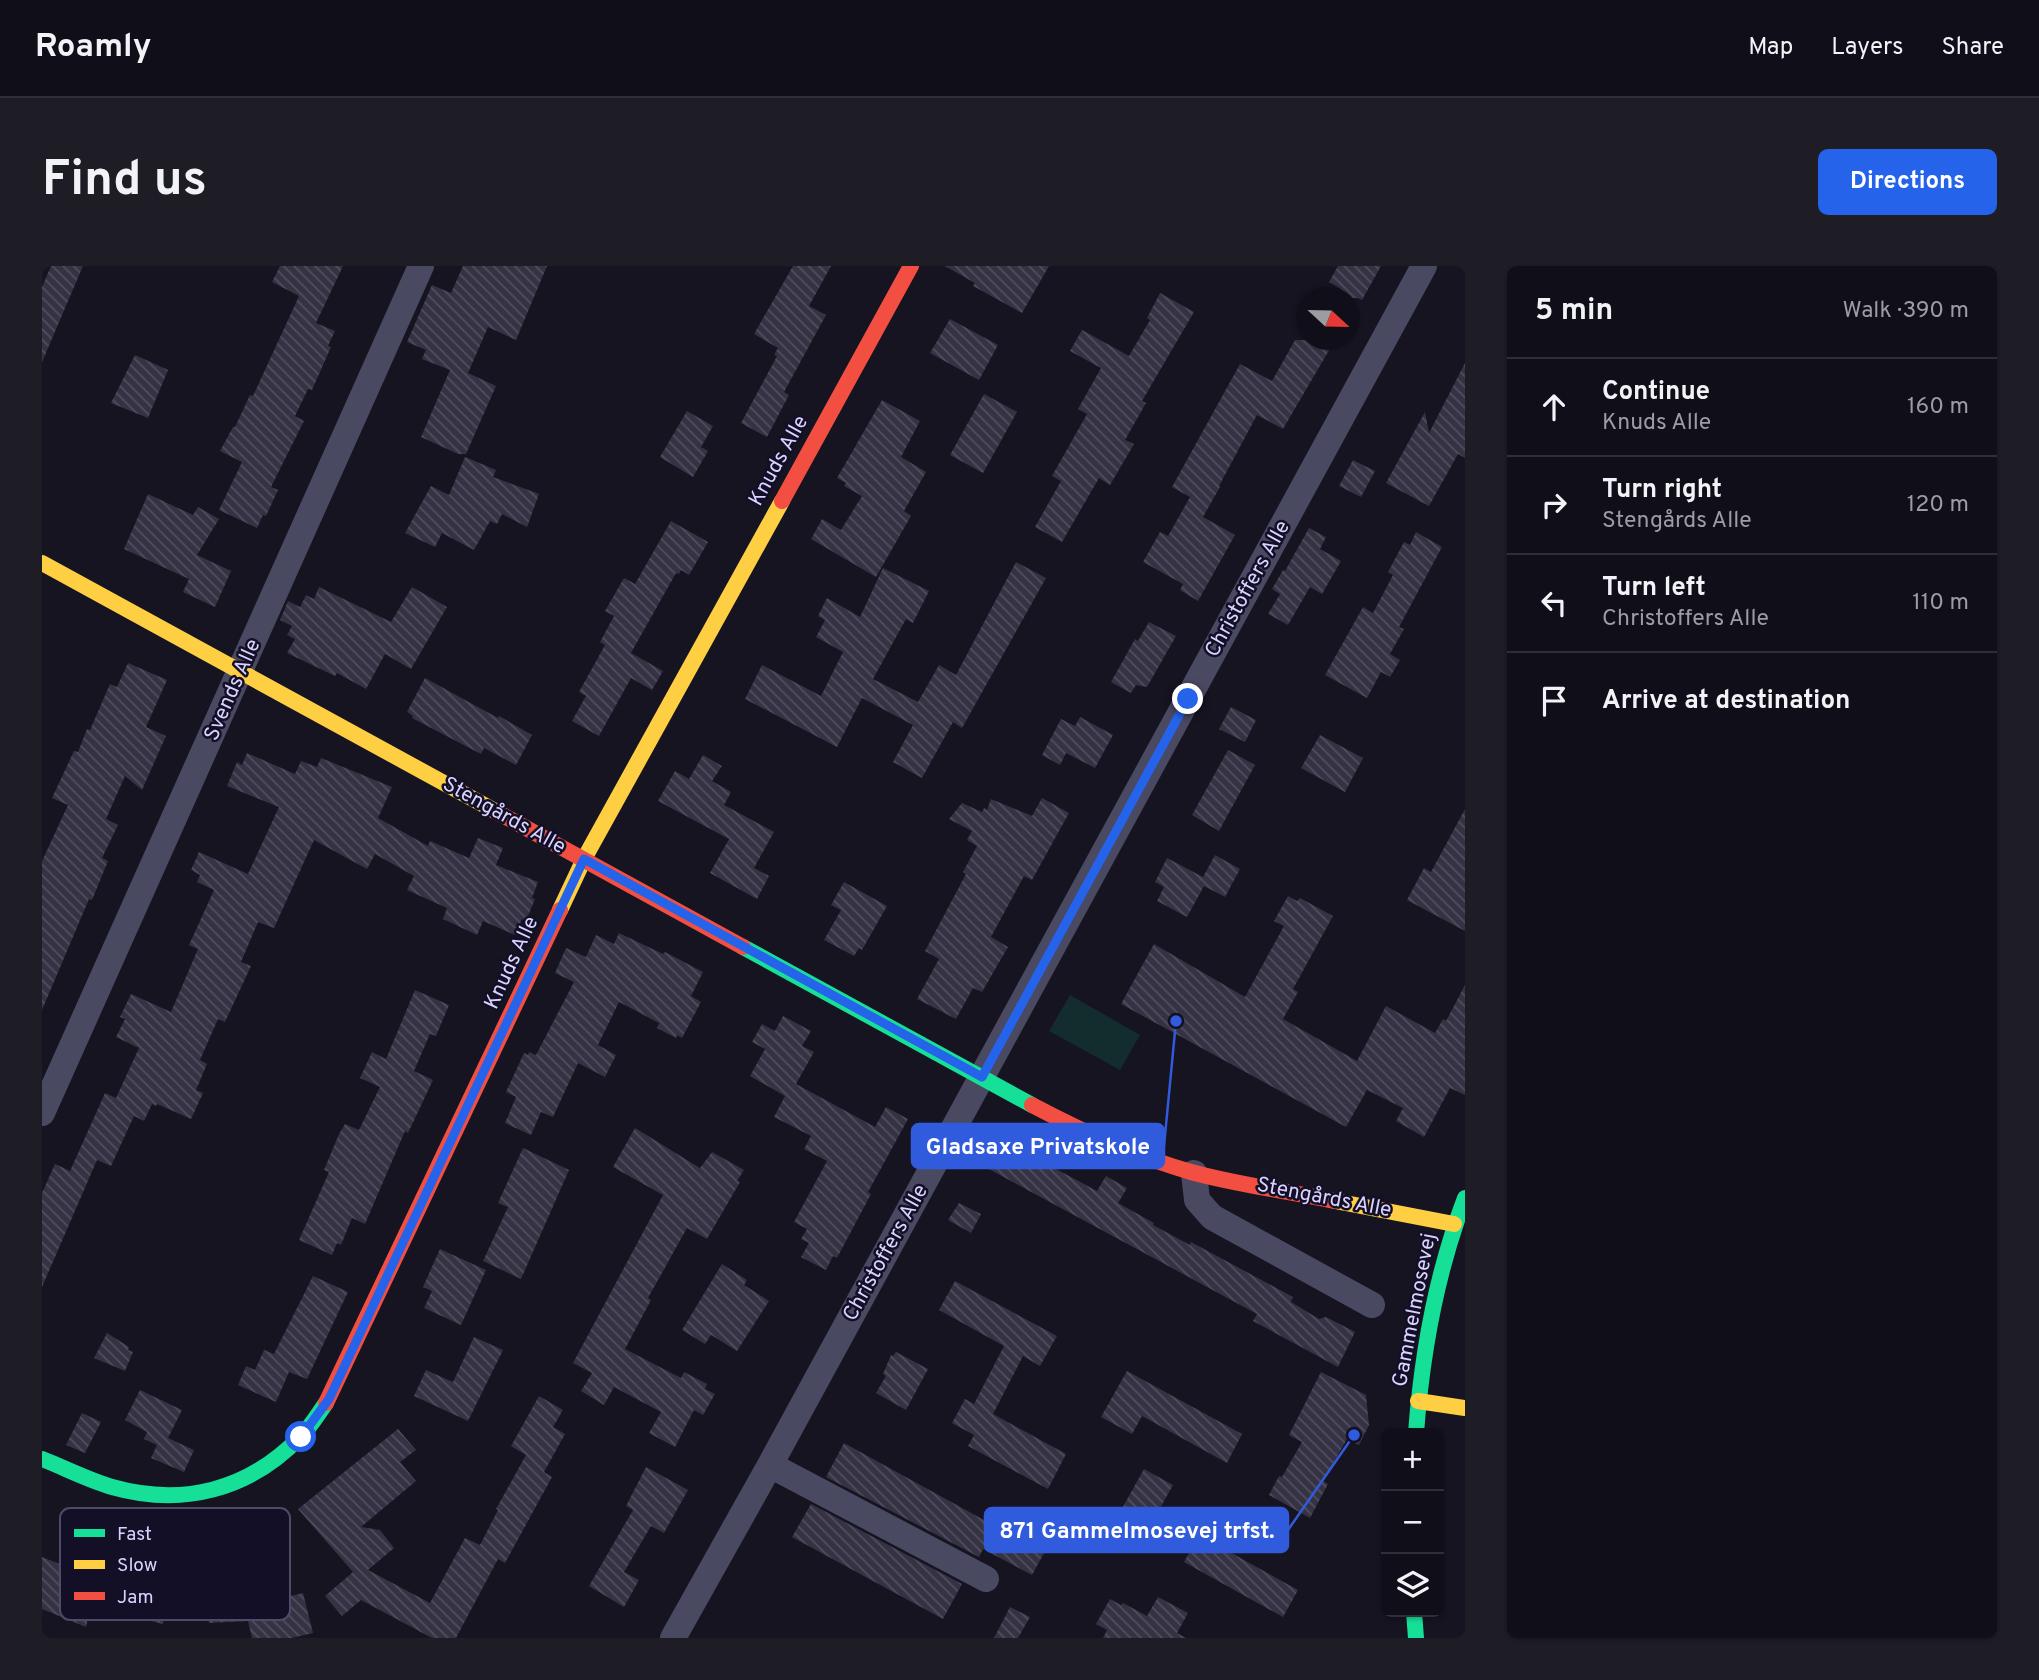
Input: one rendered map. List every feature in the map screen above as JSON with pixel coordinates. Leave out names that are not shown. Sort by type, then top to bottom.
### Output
[{"type":"street","name":"Svends Alle","points":[[42,1113],[421,266]]},
{"type":"street","name":"Knuds Alle","points":[[42,1459],[111,1487],[153,1496],[195,1494],[233,1485],[271,1461],[301,1437],[329,1399],[584,859],[911,266]]},
{"type":"street","name":"Christoffers Alle","points":[[673,1638],[1424,266]]},
{"type":"street","name":"Stengårds Alle","points":[[42,563],[1082,1132],[1194,1173],[1454,1224]]},
{"type":"street","points":[[1194,1173],[1198,1200],[1212,1217],[1372,1305]]},
{"type":"street","name":"Gammelmosevej","points":[[1416,1428],[1433,1307],[1454,1224],[1465,1198]]},
{"type":"street","points":[[1418,1401],[1465,1408]]},
{"type":"street","points":[[770,1465],[986,1578]]},
{"type":"street","points":[[1414,1617],[1416,1638]]},
{"type":"green space","points":[[1070,995],[1140,1035],[1120,1070],[1049,1031]]},
{"type":"building","points":[[51,266],[83,266],[42,362],[42,287]]},
{"type":"building","points":[[280,266],[343,266],[316,323],[335,331],[328,346],[331,347],[312,390],[308,389],[295,416],[304,421],[271,487],[278,490],[257,528],[219,510],[242,462],[220,451],[250,395],[253,396],[299,296],[272,282]]},
{"type":"building","points":[[463,266],[547,266],[516,340],[488,327],[468,373],[496,386],[466,454],[458,454],[421,437],[450,370],[422,359],[426,350],[407,342],[432,285],[451,293]]},
{"type":"building","points":[[793,266],[831,266],[809,306],[826,315],[784,392],[789,395],[767,437],[741,423],[777,356],[774,355],[778,348],[754,334]]},
{"type":"building","points":[[945,266],[1049,266],[1022,313],[973,286],[975,283]]},
{"type":"building","points":[[1338,266],[1381,266],[1362,300],[1360,287],[1338,287],[1329,282]]},
{"type":"building","points":[[1160,293],[1194,312],[1142,401],[1146,403],[1125,440],[1134,444],[1110,485],[1099,478],[1062,542],[1035,527],[1061,481],[1052,476],[1087,414],[1078,409],[1101,368],[1070,351],[1082,330],[1129,356],[1150,320],[1147,318]]},
{"type":"building","points":[[950,319],[998,345],[979,380],[930,353]]},
{"type":"building","points":[[1295,340],[1297,350],[1329,350],[1283,429],[1257,415],[1219,486],[1203,517],[1235,535],[1198,601],[1180,590],[1183,584],[1143,562],[1160,532],[1168,536],[1190,497],[1172,487],[1240,364],[1272,381]]},
{"type":"building","points":[[135,355],[168,370],[148,418],[111,403]]},
{"type":"building","points":[[1465,363],[1465,458],[1458,454],[1429,506],[1386,483],[1425,412],[1429,433]]},
{"type":"building","points":[[984,394],[1017,412],[983,473],[950,455]]},
{"type":"building","points":[[882,400],[920,421],[901,457],[926,472],[904,511],[911,516],[876,577],[811,539],[822,519],[841,530],[862,496],[844,486],[846,483],[837,478]]},
{"type":"building","points":[[687,411],[713,426],[701,447],[708,451],[693,477],[660,457]]},
{"type":"building","points":[[465,457],[496,470],[493,477],[539,494],[527,527],[502,514],[497,524],[490,521],[474,550],[442,533],[435,547],[405,533],[431,486],[449,495]]},
{"type":"building","points":[[1353,460],[1375,471],[1361,497],[1339,486]]},
{"type":"building","points":[[148,494],[193,515],[198,507],[219,519],[197,555],[231,571],[215,607],[183,592],[189,579],[124,549]]},
{"type":"building","points":[[671,521],[708,542],[689,575],[681,570],[679,574],[676,573],[631,653],[663,671],[652,690],[631,678],[599,736],[572,721],[586,696],[579,692],[605,645],[600,642],[614,616],[605,611],[624,578],[635,584]]},
{"type":"building","points":[[1309,528],[1326,537],[1320,549],[1341,561],[1322,594],[1310,587],[1288,625],[1268,614],[1280,594],[1272,589]]},
{"type":"building","points":[[1416,532],[1442,547],[1399,627],[1404,629],[1390,654],[1400,660],[1390,677],[1381,672],[1367,698],[1325,675],[1363,607],[1373,613],[1393,575],[1388,572],[1404,542],[1410,545]]},
{"type":"building","points":[[1016,562],[1046,578],[962,728],[953,722],[922,778],[893,762],[913,725],[862,698],[837,747],[745,699],[762,665],[821,696],[843,652],[816,637],[825,620],[818,616],[827,598],[860,617],[883,568],[929,591],[913,623],[906,619],[873,679],[918,702],[939,665],[956,675]]},
{"type":"building","points":[[319,587],[391,622],[412,587],[447,607],[411,669],[385,654],[366,689],[337,673],[335,676],[287,653],[295,639],[287,635],[292,626],[280,620],[288,601],[300,607],[306,595],[314,599]]},
{"type":"building","points":[[1149,622],[1176,636],[1147,687],[1136,685],[1131,693],[1111,682],[1135,639],[1138,641]]},
{"type":"building","points":[[128,663],[167,680],[146,727],[166,736],[142,790],[125,776],[106,819],[118,825],[102,858],[108,861],[42,1010],[42,861],[68,805],[52,798],[74,751],[78,752],[87,729],[90,730],[110,684],[117,687]]},
{"type":"building","points":[[425,678],[532,735],[516,765],[484,748],[481,754],[412,718],[407,712]]},
{"type":"building","points":[[1231,707],[1256,720],[1245,742],[1219,729]]},
{"type":"building","points":[[1080,717],[1113,735],[1095,768],[1066,753],[1060,765],[1042,755],[1061,719],[1075,726]]},
{"type":"building","points":[[1320,735],[1363,758],[1345,792],[1301,768]]},
{"type":"building","points":[[1228,750],[1255,765],[1219,831],[1192,815]]},
{"type":"building","points":[[247,753],[295,774],[301,761],[317,767],[321,758],[392,787],[378,818],[428,846],[430,841],[469,858],[478,838],[503,848],[496,865],[538,882],[532,898],[535,899],[526,921],[522,919],[515,935],[483,921],[477,935],[443,919],[447,908],[407,890],[414,876],[375,854],[367,869],[314,840],[274,928],[258,922],[241,962],[251,966],[225,1022],[218,1019],[200,1060],[207,1064],[196,1090],[203,1093],[191,1119],[157,1104],[152,1104],[144,1121],[134,1116],[111,1166],[97,1160],[42,1287],[42,1193],[55,1164],[70,1171],[105,1093],[116,1098],[139,1048],[116,1037],[125,1019],[120,1017],[131,994],[171,1012],[198,949],[189,945],[214,890],[197,882],[200,875],[191,870],[199,852],[248,874],[279,807],[227,786],[237,762],[242,765]]},
{"type":"building","points":[[703,755],[722,766],[712,781],[731,792],[724,805],[774,832],[754,868],[769,876],[757,899],[710,873],[729,839],[658,801],[675,771],[689,779]]},
{"type":"building","points":[[1042,798],[1069,813],[1032,880],[1024,876],[991,937],[1008,947],[982,992],[973,988],[956,1019],[917,999],[939,959],[925,951],[966,874],[963,872],[977,846],[967,840],[972,831],[949,819],[962,803],[982,812],[984,808],[987,810],[991,799],[1032,816]]},
{"type":"building","points":[[1465,809],[1465,931],[1407,900],[1424,868],[1431,872]]},
{"type":"building","points":[[1215,855],[1240,869],[1225,897],[1204,886],[1187,917],[1157,901],[1164,887],[1155,882],[1167,858],[1203,877]]},
{"type":"building","points":[[844,882],[887,906],[862,950],[859,948],[854,956],[824,940],[841,910],[831,905]]},
{"type":"building","points":[[1288,896],[1297,901],[1300,898],[1333,916],[1293,989],[1298,992],[1283,1019],[1357,1061],[1386,1006],[1435,1033],[1443,1019],[1446,1021],[1465,985],[1465,1095],[1450,1088],[1424,1137],[1396,1121],[1403,1108],[1367,1090],[1346,1127],[1121,1004],[1154,944],[1245,997],[1284,926],[1274,921]]},
{"type":"building","points":[[619,933],[663,954],[665,952],[703,972],[691,996],[701,1002],[682,1038],[677,1035],[676,1038],[657,1028],[659,1023],[619,1002],[598,1045],[616,1055],[605,1077],[578,1063],[553,1117],[541,1112],[531,1135],[505,1123],[516,1097],[506,1092],[524,1053],[536,1055],[574,982],[555,973],[566,948],[586,957],[596,935],[614,944]]},
{"type":"building","points":[[415,990],[449,1005],[436,1036],[430,1034],[414,1071],[433,1080],[408,1133],[405,1131],[365,1224],[352,1218],[341,1245],[337,1243],[332,1255],[299,1240],[329,1172],[324,1170],[339,1134],[345,1124],[359,1130],[380,1087],[360,1078],[372,1052],[386,1059]]},
{"type":"building","points":[[783,1016],[811,1031],[802,1046],[814,1052],[796,1084],[875,1127],[886,1107],[908,1119],[868,1192],[871,1194],[837,1258],[833,1256],[826,1270],[801,1257],[809,1243],[801,1239],[807,1229],[794,1222],[827,1161],[804,1149],[811,1136],[774,1117],[785,1096],[750,1076],[765,1049],[752,1042],[762,1024],[775,1031]]},
{"type":"building","points":[[635,1128],[700,1168],[712,1152],[744,1170],[737,1181],[740,1182],[707,1239],[687,1228],[648,1298],[651,1300],[625,1349],[681,1378],[684,1372],[707,1384],[705,1389],[715,1394],[703,1415],[694,1410],[675,1447],[649,1433],[661,1412],[614,1387],[604,1405],[581,1391],[592,1373],[573,1363],[663,1195],[613,1167]]},
{"type":"building","points":[[1002,1140],[1097,1191],[1106,1176],[1127,1188],[1118,1203],[1154,1223],[1153,1225],[1190,1245],[1191,1242],[1293,1297],[1291,1302],[1319,1319],[1326,1317],[1355,1332],[1338,1367],[1253,1321],[1257,1314],[987,1168]]},
{"type":"building","points":[[523,1148],[569,1170],[521,1279],[483,1261],[508,1207],[498,1203]]},
{"type":"building","points":[[959,1203],[981,1214],[971,1233],[948,1220]]},
{"type":"building","points":[[440,1249],[486,1270],[461,1325],[424,1308],[432,1291],[423,1287]]},
{"type":"building","points":[[722,1264],[747,1280],[744,1285],[769,1301],[737,1351],[711,1335],[705,1344],[682,1330]]},
{"type":"building","points":[[313,1276],[348,1292],[307,1379],[289,1372],[276,1402],[238,1385],[246,1366],[255,1370],[264,1350],[274,1354]]},
{"type":"building","points":[[955,1281],[1057,1336],[1040,1366],[1023,1356],[993,1414],[1066,1454],[1048,1489],[968,1446],[974,1435],[952,1423],[965,1399],[974,1404],[1004,1346],[939,1310]]},
{"type":"building","points":[[107,1333],[133,1352],[125,1371],[94,1358]]},
{"type":"building","points":[[474,1337],[503,1350],[468,1421],[414,1396],[426,1370],[453,1382]]},
{"type":"building","points":[[896,1352],[928,1369],[906,1410],[876,1393],[886,1376],[883,1374],[891,1355]]},
{"type":"building","points":[[1127,1371],[1242,1434],[1227,1463],[1142,1416],[1132,1434],[1101,1417]]},
{"type":"building","points":[[1321,1372],[1366,1395],[1369,1425],[1359,1445],[1347,1439],[1323,1481],[1328,1484],[1310,1518],[1269,1495],[1302,1442],[1289,1435]]},
{"type":"building","points":[[140,1390],[182,1410],[168,1438],[194,1450],[184,1472],[151,1458],[157,1445],[144,1439],[147,1432],[125,1420]]},
{"type":"building","points":[[539,1396],[563,1410],[553,1427],[565,1434],[544,1472],[552,1477],[505,1563],[498,1559],[456,1638],[432,1638],[361,1600],[342,1616],[325,1596],[353,1572],[298,1509],[398,1429],[416,1450],[400,1462],[416,1481],[361,1527],[380,1530],[394,1548],[368,1570],[430,1603],[465,1538],[480,1545],[498,1510],[496,1509],[526,1455],[511,1446]]},
{"type":"building","points":[[82,1413],[101,1422],[85,1453],[66,1445]]},
{"type":"building","points":[[844,1443],[1044,1553],[1032,1575],[983,1549],[979,1557],[826,1477]]},
{"type":"building","points":[[646,1467],[688,1490],[664,1533],[651,1526],[624,1572],[639,1580],[624,1607],[589,1586],[633,1510],[626,1506]]},
{"type":"building","points":[[1144,1469],[1173,1485],[1144,1537],[1115,1521]]},
{"type":"building","points":[[811,1504],[962,1584],[943,1619],[792,1537]]},
{"type":"building","points":[[1199,1535],[1298,1590],[1283,1617],[1184,1562]]},
{"type":"building","points":[[42,1557],[60,1564],[60,1616],[42,1609]]},
{"type":"building","points":[[303,1593],[313,1633],[292,1638],[252,1638],[248,1621],[209,1623],[209,1620],[290,1620],[290,1596]]},
{"type":"building","points":[[1158,1597],[1188,1613],[1177,1633],[1186,1638],[1103,1638],[1107,1630],[1096,1624],[1110,1599],[1147,1616]]},
{"type":"building","points":[[1010,1607],[1030,1617],[1018,1638],[994,1638]]},
{"type":"building","points":[[69,1620],[88,1620],[86,1627]]},
{"type":"building","points":[[147,1620],[164,1620],[163,1624]]},
{"type":"traffic: fast","points":[[743,947],[1032,1105]]},
{"type":"traffic: fast","points":[[1416,1428],[1422,1373],[1438,1284],[1465,1198]]},
{"type":"traffic: fast","points":[[42,1459],[112,1487],[138,1493],[189,1494],[214,1489],[259,1470],[300,1437],[326,1403]]},
{"type":"traffic: fast","points":[[1414,1617],[1416,1638]]},
{"type":"traffic: slow","points":[[560,910],[584,859],[782,501]]},
{"type":"traffic: slow","points":[[42,563],[495,811]]},
{"type":"traffic: slow","points":[[1335,1201],[1454,1224]]},
{"type":"traffic: slow","points":[[1418,1401],[1465,1408]]},
{"type":"traffic: jam","points":[[782,501],[911,266]]},
{"type":"traffic: jam","points":[[495,811],[743,947]]},
{"type":"traffic: jam","points":[[326,1403],[560,910]]},
{"type":"traffic: jam","points":[[1032,1105],[1110,1143],[1170,1166],[1227,1181],[1335,1201]]},
{"type":"place","name":"Gladsaxe Privatskole","points":[[1176,1021]]},
{"type":"place","name":"871 Gammelmosevej trfst.","points":[[1354,1435]]},
{"type":"route","points":[[301,1437],[329,1399],[584,859],[982,1077],[1188,699]]}]
